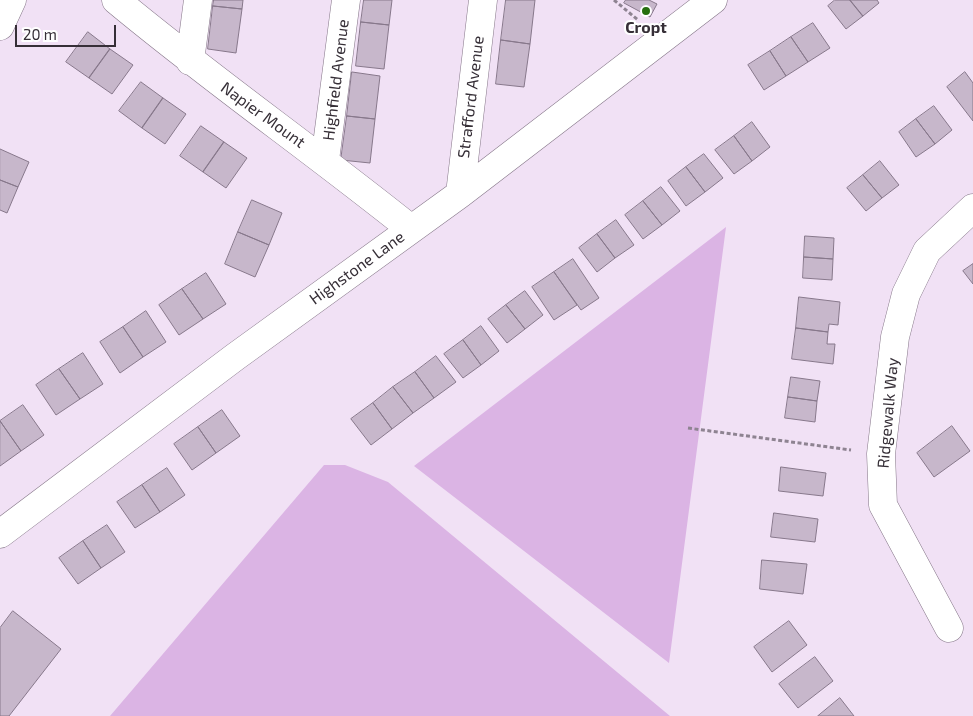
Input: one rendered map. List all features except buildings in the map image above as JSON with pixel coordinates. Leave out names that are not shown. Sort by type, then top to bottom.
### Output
[{"type":"street","points":[[0,26],[12,0]]},
{"type":"street","name":"Napier Mount","points":[[116,0],[190,61],[325,160],[411,229]]},
{"type":"street","points":[[190,61],[198,0]]},
{"type":"street","name":"Highfield Avenue","points":[[325,160],[346,0]]},
{"type":"street","name":"Strafford Avenue","points":[[460,194],[483,0]]},
{"type":"street","name":"Highstone Lane","points":[[0,534],[235,356],[460,194],[712,0]]},
{"type":"street","name":"Ridgewalk Way","points":[[949,628],[883,505],[882,454],[895,337],[906,294],[927,251],[973,208]]},
{"type":"path","points":[[688,428],[882,454]]},
{"type":"shaded area","points":[[726,227],[669,663],[414,466]]},
{"type":"shaded area","points":[[324,465],[345,465],[388,482],[670,716],[110,716]]},
{"type":"place","name":"Cropt","points":[[646,11]]}]
